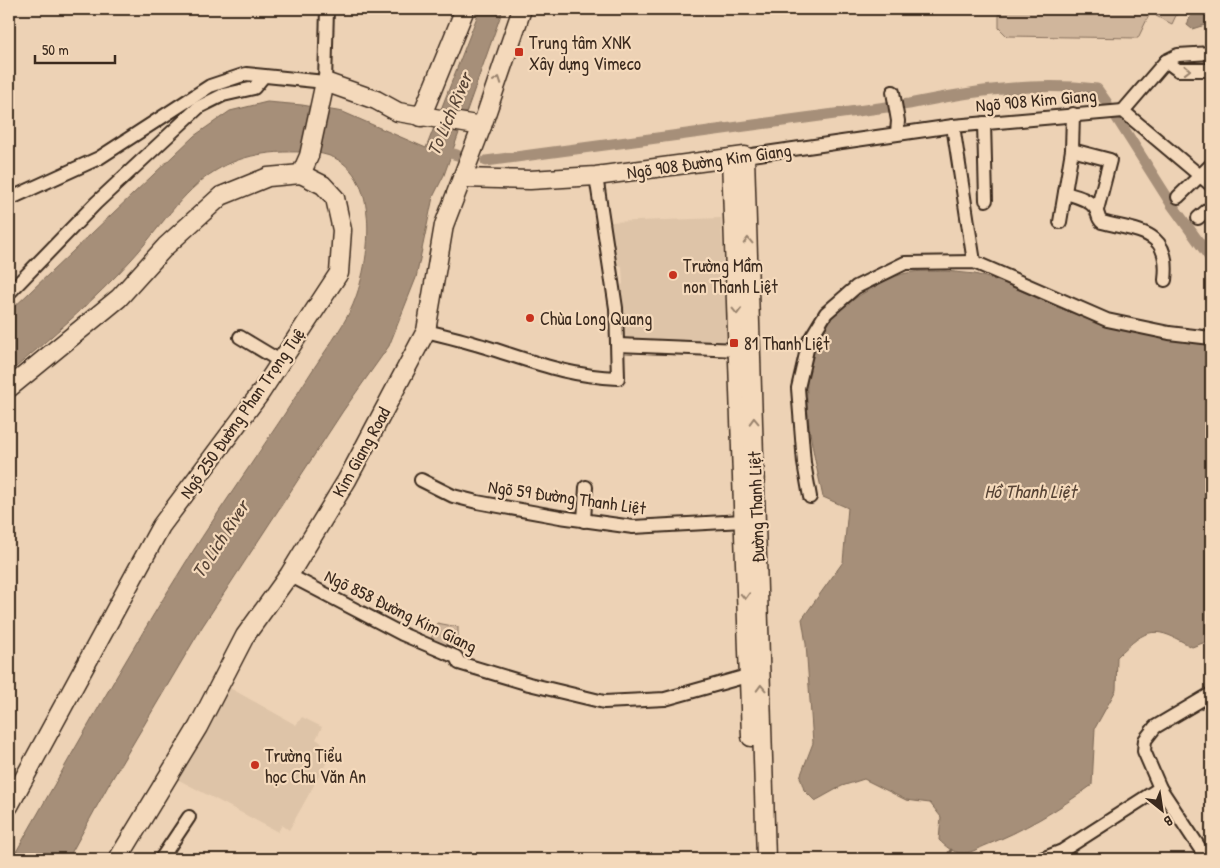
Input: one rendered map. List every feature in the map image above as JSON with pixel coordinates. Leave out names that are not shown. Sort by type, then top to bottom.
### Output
[{"type":"street","points":[[9,388],[119,298],[166,246],[221,196],[268,177],[301,174],[309,156],[324,89],[327,9]]},
{"type":"street","points":[[426,118],[465,9]]},
{"type":"street","name":"Kim Giang Road","points":[[118,859],[198,727],[245,636],[289,575],[347,480],[426,331],[444,225],[463,178],[473,125],[522,9]]},
{"type":"street","points":[[1211,53],[1178,55],[1166,61],[1178,70],[1211,70]]},
{"type":"street","name":"Ngõ 908 Kim Giang","points":[[1123,111],[1166,61]]},
{"type":"street","points":[[9,199],[99,158],[210,86],[246,74],[264,76],[376,100],[398,112],[473,125]]},
{"type":"street","points":[[9,293],[96,203],[199,107],[223,95],[254,88],[264,76]]},
{"type":"street","points":[[894,92],[897,127]]},
{"type":"street","name":"Ngõ 908 Kim Giang","points":[[953,126],[1123,111],[1211,185]]},
{"type":"street","points":[[1060,222],[1072,150],[1073,114]]},
{"type":"street","points":[[984,122],[986,200]]},
{"type":"street","points":[[953,126],[974,262]]},
{"type":"street","name":"Ngõ 908 Đường Kim Giang","points":[[463,178],[530,180],[596,176],[834,144],[897,127],[953,126]]},
{"type":"street","points":[[1072,150],[1110,160],[1097,210],[1099,220],[1150,234],[1157,241],[1166,260],[1165,280]]},
{"type":"street","name":"Đường Thanh Liệt","points":[[738,157],[738,350],[747,676],[755,859]]},
{"type":"street","name":"Đường Thanh Liệt","points":[[738,157],[766,859]]},
{"type":"street","points":[[1178,197],[1211,165]]},
{"type":"street","name":"Ngõ 250 Đường Phan Trọng Tuệ","points":[[9,806],[160,526],[259,395],[339,273],[342,230],[335,198],[323,185],[301,174]]},
{"type":"street","points":[[426,331],[544,367],[587,377],[618,378],[616,308],[596,176]]},
{"type":"street","points":[[1065,193],[1089,202],[1097,210]]},
{"type":"street","points":[[1198,218],[1211,207]]},
{"type":"street","points":[[810,498],[804,463],[798,388],[809,341],[826,313],[856,287],[905,263],[974,262],[1108,320],[1169,333],[1211,338]]},
{"type":"street","points":[[240,337],[280,361]]},
{"type":"street","points":[[618,345],[738,350]]},
{"type":"street","name":"Ngõ 59 Đường Thanh Liệt","points":[[421,480],[453,496],[477,502],[633,527],[743,521]]},
{"type":"street","points":[[584,520],[586,488]]},
{"type":"street","name":"Ngõ 858 Đường Kim Giang","points":[[289,575],[408,637],[456,657],[459,662],[529,684],[604,702],[665,699],[747,676]]},
{"type":"street","points":[[1207,859],[1160,788],[1144,751],[1144,740],[1155,727],[1211,694]]},
{"type":"street","points":[[1042,859],[1062,852],[1160,788]]},
{"type":"street","points":[[161,859],[189,817]]},
{"type":"shaded area","points":[[999,9],[1152,9],[1138,38],[1007,36],[999,28]]},
{"type":"shaded area","points":[[1160,9],[1179,9],[1172,24],[1156,16]]},
{"type":"shaded area","name":"Trường Mầm non Thanh Liệt","points":[[721,218],[728,344],[623,339],[618,288],[623,284],[622,266],[614,264],[608,222]]},
{"type":"shaded area","points":[[437,623],[458,627],[458,641],[455,652],[430,642]]},
{"type":"shaded area","name":"Trường Tiểu học Chu Văn An","points":[[230,688],[296,725],[302,717],[322,727],[316,739],[333,751],[289,830],[282,825],[278,832],[177,779]]},
{"type":"water","name":"To Lich River","points":[[480,9],[503,9],[444,175],[433,197],[416,278],[389,346],[343,411],[202,627],[108,786],[68,859],[12,859],[163,599],[347,317],[358,290],[364,267],[367,217],[363,194],[354,174],[338,160],[316,153],[277,152],[239,160],[215,171],[192,189],[170,212],[141,249],[102,290],[9,373],[9,312],[194,136],[230,111],[267,102],[302,105],[343,112],[426,148]]},
{"type":"water","points":[[1193,9],[1211,9],[1211,27],[1205,25],[1192,29],[1187,25]]},
{"type":"water","name":"Hồ Thanh Liệt","points":[[945,271],[975,274],[1002,282],[1061,309],[1094,321],[1196,341],[1211,346],[1211,640],[1192,647],[1169,635],[1160,633],[1152,632],[1137,639],[1117,657],[1116,690],[1095,728],[1092,785],[1066,803],[1013,834],[976,850],[964,853],[952,850],[939,840],[941,817],[930,803],[906,800],[864,779],[842,786],[815,801],[804,790],[800,777],[813,743],[806,644],[802,619],[843,562],[848,508],[823,497],[814,457],[808,416],[807,395],[811,355],[817,335],[825,324],[862,294],[901,274]]},
{"type":"waterway","points":[[486,161],[909,104],[1002,89],[1026,87],[1097,89],[1107,103]]},
{"type":"waterway","points":[[1115,115],[1172,205],[1211,259]]},
{"type":"waterway","name":"To Lich River","points":[[437,149],[457,155]]},
{"type":"waterway","points":[[945,859],[951,850]]},
{"type":"place","name":"Trung tâm XNK Xây dựng Vimeco","points":[[519,52]]},
{"type":"place","name":"Trường Mầm non Thanh Liệt","points":[[673,275]]},
{"type":"place","name":"Chùa Long Quang","points":[[530,318]]},
{"type":"place","name":"81 Thanh Liệt","points":[[734,343]]},
{"type":"place","name":"Trường Tiểu học Chu Văn An","points":[[255,765]]}]
